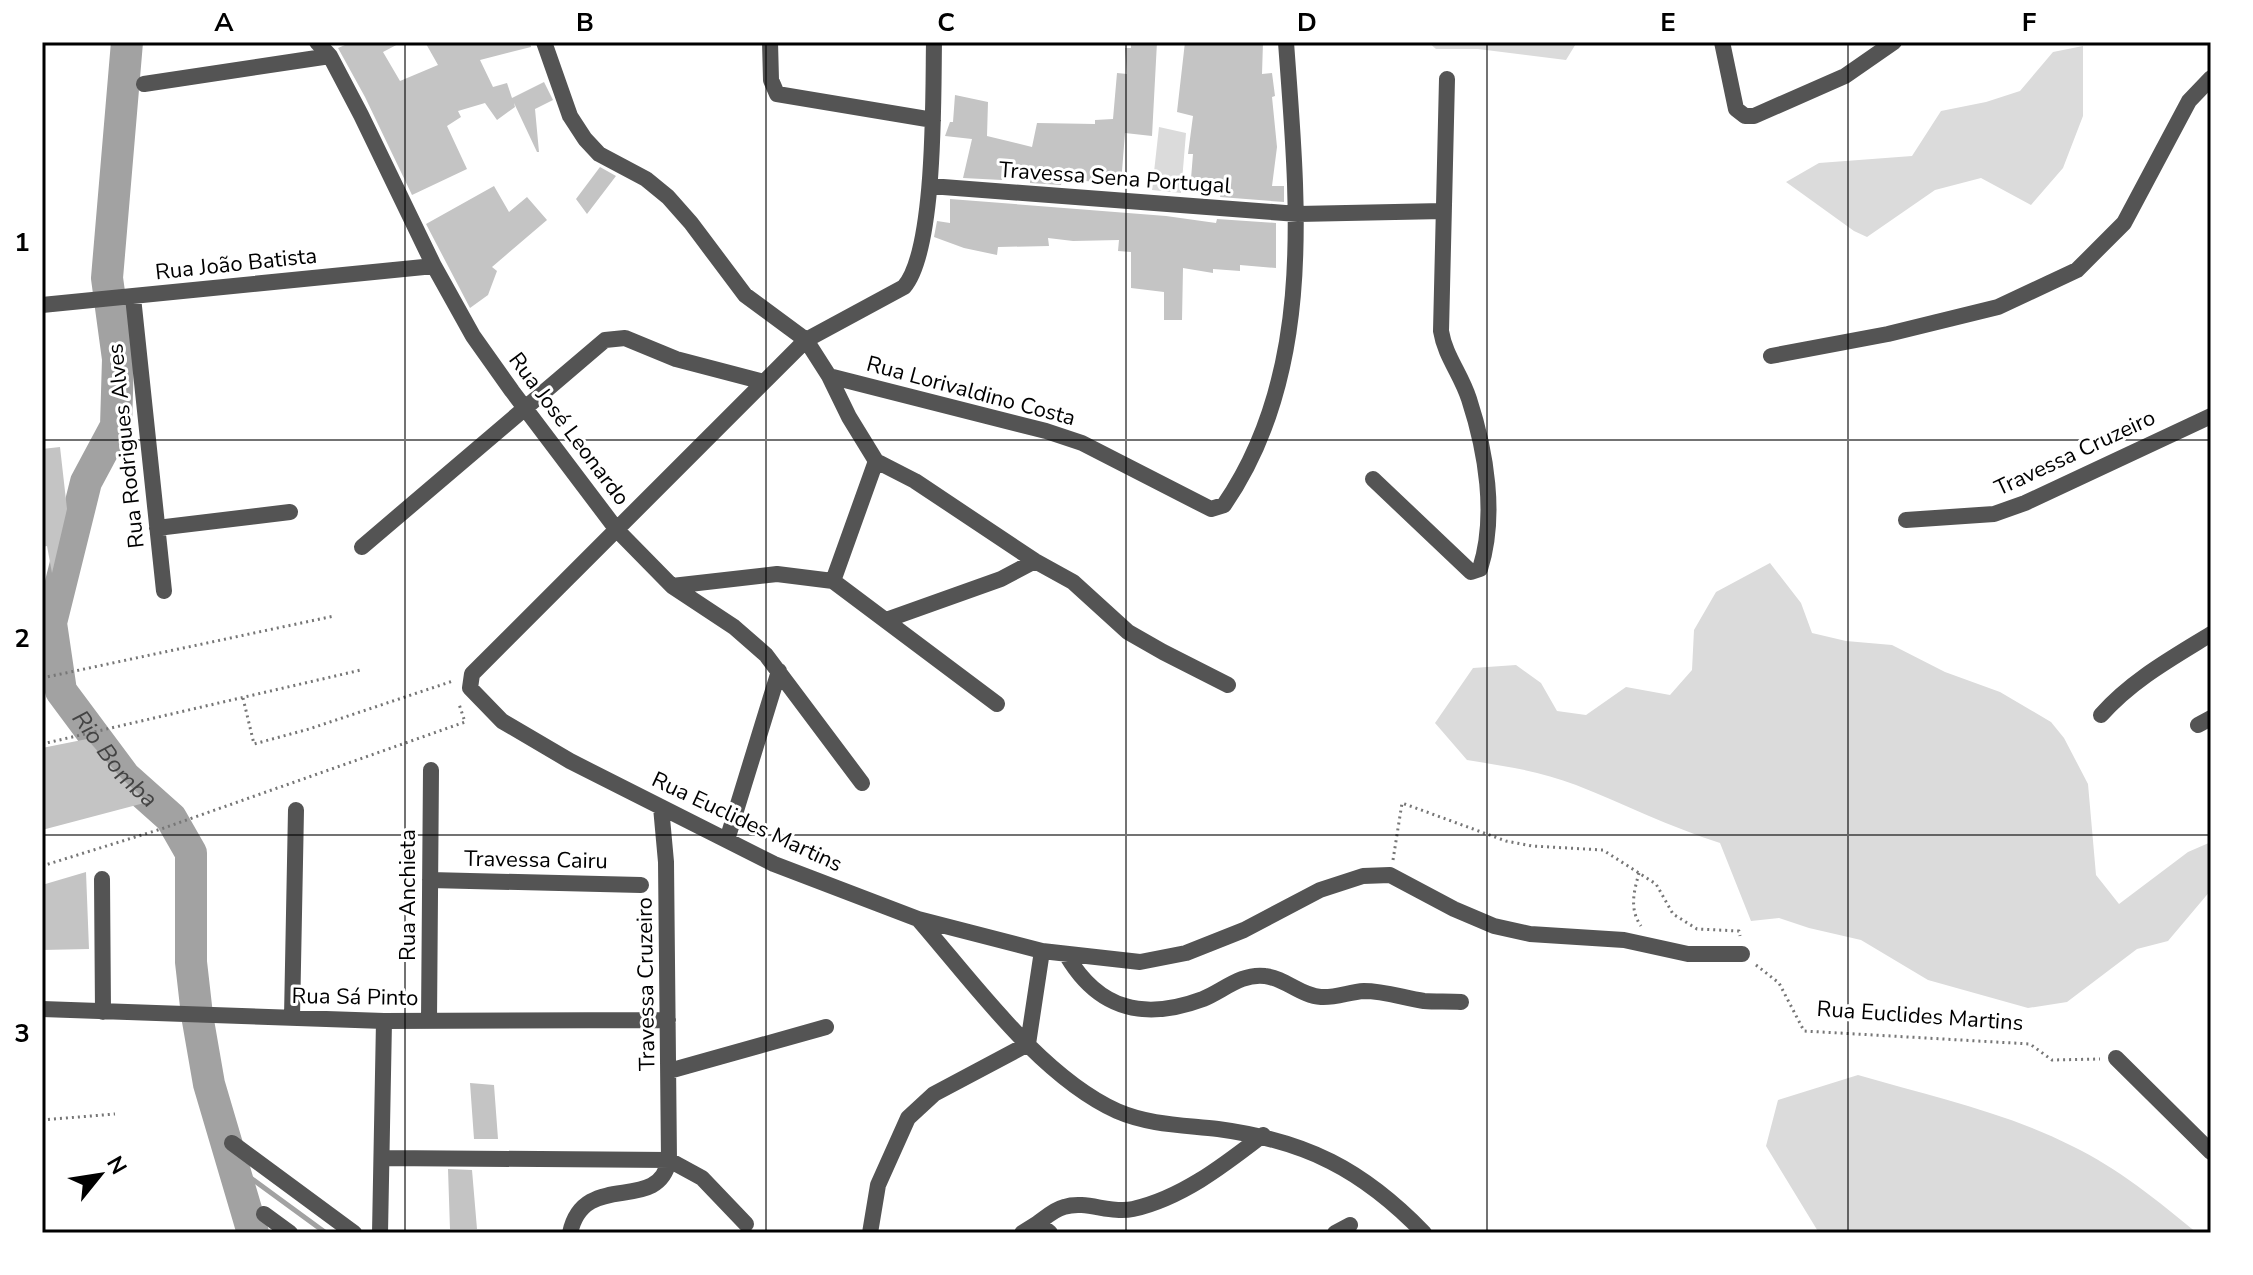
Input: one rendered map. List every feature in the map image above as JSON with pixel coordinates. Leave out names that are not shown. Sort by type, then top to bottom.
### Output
[{"type":"street","name":"Rua José Leonardo","points":[[317,42],[330,56],[434,266],[473,336],[617,530],[672,586],[734,627],[766,655],[862,783]]},
{"type":"street","points":[[544,42],[570,116],[599,154],[646,179],[668,197],[745,295],[806,340],[876,461],[915,481],[1035,561],[1073,582],[1128,632],[1228,685]]},
{"type":"street","points":[[770,42],[771,80],[777,94],[933,120]]},
{"type":"street","points":[[471,681],[806,340],[904,287],[909,281],[918,254],[930,186],[934,42]]},
{"type":"street","points":[[1286,42],[1298,214]]},
{"type":"street","points":[[1728,44],[1736,109],[1745,116],[1764,113],[1845,76],[1894,42]]},
{"type":"street","points":[[144,84],[330,56]]},
{"type":"street","points":[[1771,356],[1888,334],[1998,307],[2077,270],[2124,223],[2189,101],[2211,78]]},
{"type":"street","points":[[1373,479],[1471,572],[1480,569],[1485,554],[1488,504],[1484,457],[1469,396],[1443,344],[1441,331],[1447,79]]},
{"type":"street","name":"Travessa Sena Portugal","points":[[930,186],[1298,214],[1443,211]]},
{"type":"street","name":"Rua Lorivaldino Costa","points":[[829,376],[1046,431],[1082,443],[1211,509],[1224,505],[1267,425],[1280,380],[1288,335],[1298,214]]},
{"type":"street","name":"Rua João Batista","points":[[42,305],[434,266]]},
{"type":"street","name":"Rua Rodrigues Alves","points":[[133,297],[164,591]]},
{"type":"street","points":[[362,547],[605,340],[625,338],[676,359],[764,382]]},
{"type":"street","name":"Travessa Cruzeiro","points":[[1906,520],[1994,514],[2025,503],[2211,416]]},
{"type":"street","points":[[833,581],[876,461]]},
{"type":"street","points":[[157,528],[290,512]]},
{"type":"street","points":[[886,620],[1001,579],[1035,561]]},
{"type":"street","points":[[672,586],[777,574],[833,581],[997,704]]},
{"type":"street","points":[[2101,715],[2136,682],[2211,634]]},
{"type":"street","points":[[727,840],[779,671]]},
{"type":"street","name":"Rua Euclides Martins","points":[[471,681],[502,721],[570,761],[774,864],[918,919],[1042,951],[1140,962],[1186,953],[1244,930],[1320,890],[1363,876],[1390,875]]},
{"type":"street","name":"Rua Anchieta","points":[[429,1020],[431,770]]},
{"type":"street","name":"Travessa Cruzeiro","points":[[661,807],[666,862],[669,1160]]},
{"type":"street","points":[[292,1017],[296,810]]},
{"type":"street","points":[[1390,875],[1494,926],[1530,934],[1624,940],[1688,954],[1742,954]]},
{"type":"street","points":[[102,879],[103,1012]]},
{"type":"street","name":"Travessa Cairu","points":[[430,880],[641,885]]},
{"type":"street","points":[[918,919],[1028,1044],[1084,1093],[1119,1112],[1155,1122],[1263,1135],[1299,1146],[1358,1175],[1424,1233]]},
{"type":"street","points":[[1028,1044],[1042,951]]},
{"type":"street","points":[[1067,956],[1086,984],[1107,1001],[1127,1007],[1156,1009],[1181,1005],[1203,999],[1243,978],[1256,976],[1279,980],[1319,997],[1366,991],[1425,1001],[1461,1002]]},
{"type":"street","name":"Rua Sá Pinto","points":[[42,1009],[384,1021],[668,1020]]},
{"type":"street","points":[[380,1233],[384,1021]]},
{"type":"street","points":[[669,1071],[826,1027]]},
{"type":"street","points":[[870,1233],[878,1185],[908,1118],[934,1094],[1028,1044]]},
{"type":"street","points":[[2116,1058],[2211,1152]]},
{"type":"street","points":[[1022,1233],[1044,1228],[1060,1207],[1071,1205],[1129,1210],[1151,1203],[1194,1183],[1263,1135]]},
{"type":"street","points":[[232,1143],[354,1233]]},
{"type":"street","points":[[383,1158],[669,1160],[702,1178],[746,1224]]},
{"type":"street","points":[[570,1233],[577,1212],[609,1194],[656,1185],[666,1176],[669,1160]]},
{"type":"street","points":[[264,1214],[290,1233]]},
{"type":"street","points":[[1335,1233],[1350,1225]]},
{"type":"path","points":[[45,677],[334,616]]},
{"type":"path","points":[[42,744],[361,670]]},
{"type":"path","points":[[243,698],[254,744],[471,681]]},
{"type":"path","points":[[42,866],[161,829],[465,722],[459,702],[471,681]]},
{"type":"path","points":[[1390,875],[1402,803],[1506,841],[1532,846],[1603,850],[1656,884],[1673,914],[1697,929],[1739,931],[1742,954]]},
{"type":"path","points":[[1639,873],[1633,896],[1636,919],[1657,948]]},
{"type":"path","name":"Rua Euclides Martins","points":[[1742,954],[1779,983],[1804,1031],[2030,1044],[2052,1060],[2116,1058]]},
{"type":"path","points":[[42,1120],[115,1114]]},
{"type":"shaded area","points":[[1428,42],[1577,42],[1566,60],[1478,49],[1436,49]]},
{"type":"shaded area","points":[[2083,46],[2083,116],[2063,168],[2031,205],[1981,178],[1935,190],[1867,237],[1786,182],[1819,163],[1912,156],[1941,111],[2020,91],[2053,52]]},
{"type":"shaded area","points":[[1159,127],[1186,133],[1181,193],[1152,190]]},
{"type":"shaded area","points":[[1770,563],[1801,603],[1812,633],[1846,641],[1892,645],[1945,672],[2000,692],[2051,722],[2064,738],[2088,784],[2096,875],[2119,904],[2188,852],[2211,842],[2211,890],[2168,941],[2137,949],[2067,1002],[2028,1008],[1928,980],[1861,940],[1779,918],[1751,921],[1720,843],[1562,780],[1467,760],[1435,723],[1473,668],[1516,665],[1541,683],[1557,711],[1586,715],[1626,687],[1670,695],[1692,670],[1694,630],[1716,592]]},
{"type":"shaded area","points":[[1858,1075],[1967,1106],[2047,1134],[2121,1175],[2197,1233],[1819,1233],[1766,1146],[1778,1100]]},
{"type":"building","points":[[352,42],[402,42],[383,52],[400,81],[438,65],[425,42],[530,42],[531,47],[480,60],[493,87],[507,83],[512,98],[544,82],[553,100],[535,109],[539,152],[514,103],[515,107],[497,120],[485,103],[458,111],[461,117],[447,126],[467,169],[412,195],[338,48]]},
{"type":"building","points":[[1131,42],[1157,42],[1152,136],[1125,133],[1121,184],[1062,179],[1061,185],[1030,183],[1030,179],[1004,175],[1002,180],[963,178],[972,139],[945,136],[950,122],[953,122],[955,95],[988,102],[987,136],[1032,147],[1037,123],[1095,124],[1095,120],[1113,119],[1117,73],[1127,74],[1125,48],[1131,48]]},
{"type":"building","points":[[1185,42],[1263,42],[1262,74],[1272,73],[1275,96],[1272,97],[1277,147],[1272,186],[1284,186],[1284,202],[1220,197],[1221,193],[1190,191],[1193,154],[1188,154],[1193,116],[1177,112]]},
{"type":"building","points":[[600,167],[616,176],[587,214],[576,199]]},
{"type":"building","points":[[494,186],[509,212],[527,197],[547,220],[492,267],[497,271],[488,295],[470,308],[426,224]]},
{"type":"building","points":[[950,199],[1166,216],[1216,223],[1217,219],[1276,223],[1276,268],[1240,265],[1240,271],[1213,269],[1213,273],[1183,268],[1182,320],[1164,320],[1164,292],[1131,288],[1131,252],[1118,251],[1119,240],[1048,238],[1049,246],[998,247],[997,255],[964,248],[934,237],[937,221],[950,223]]},
{"type":"building","points":[[60,447],[67,509],[52,573],[47,546],[42,547],[42,449]]},
{"type":"building","points":[[87,739],[122,779],[148,802],[42,830],[42,748]]},
{"type":"building","points":[[86,872],[89,949],[42,950],[42,885]]},
{"type":"building","points":[[470,1083],[494,1085],[498,1139],[474,1139]]},
{"type":"building","points":[[448,1169],[472,1170],[477,1229],[450,1229]]},
{"type":"waterway","name":"Rio Bomba","points":[[127,42],[107,278],[118,359],[116,426],[86,482],[51,623],[61,691],[125,777],[171,818],[191,853],[191,962],[197,1015],[209,1084],[253,1233]]},
{"type":"waterway","points":[[233,1165],[326,1233]]}]
